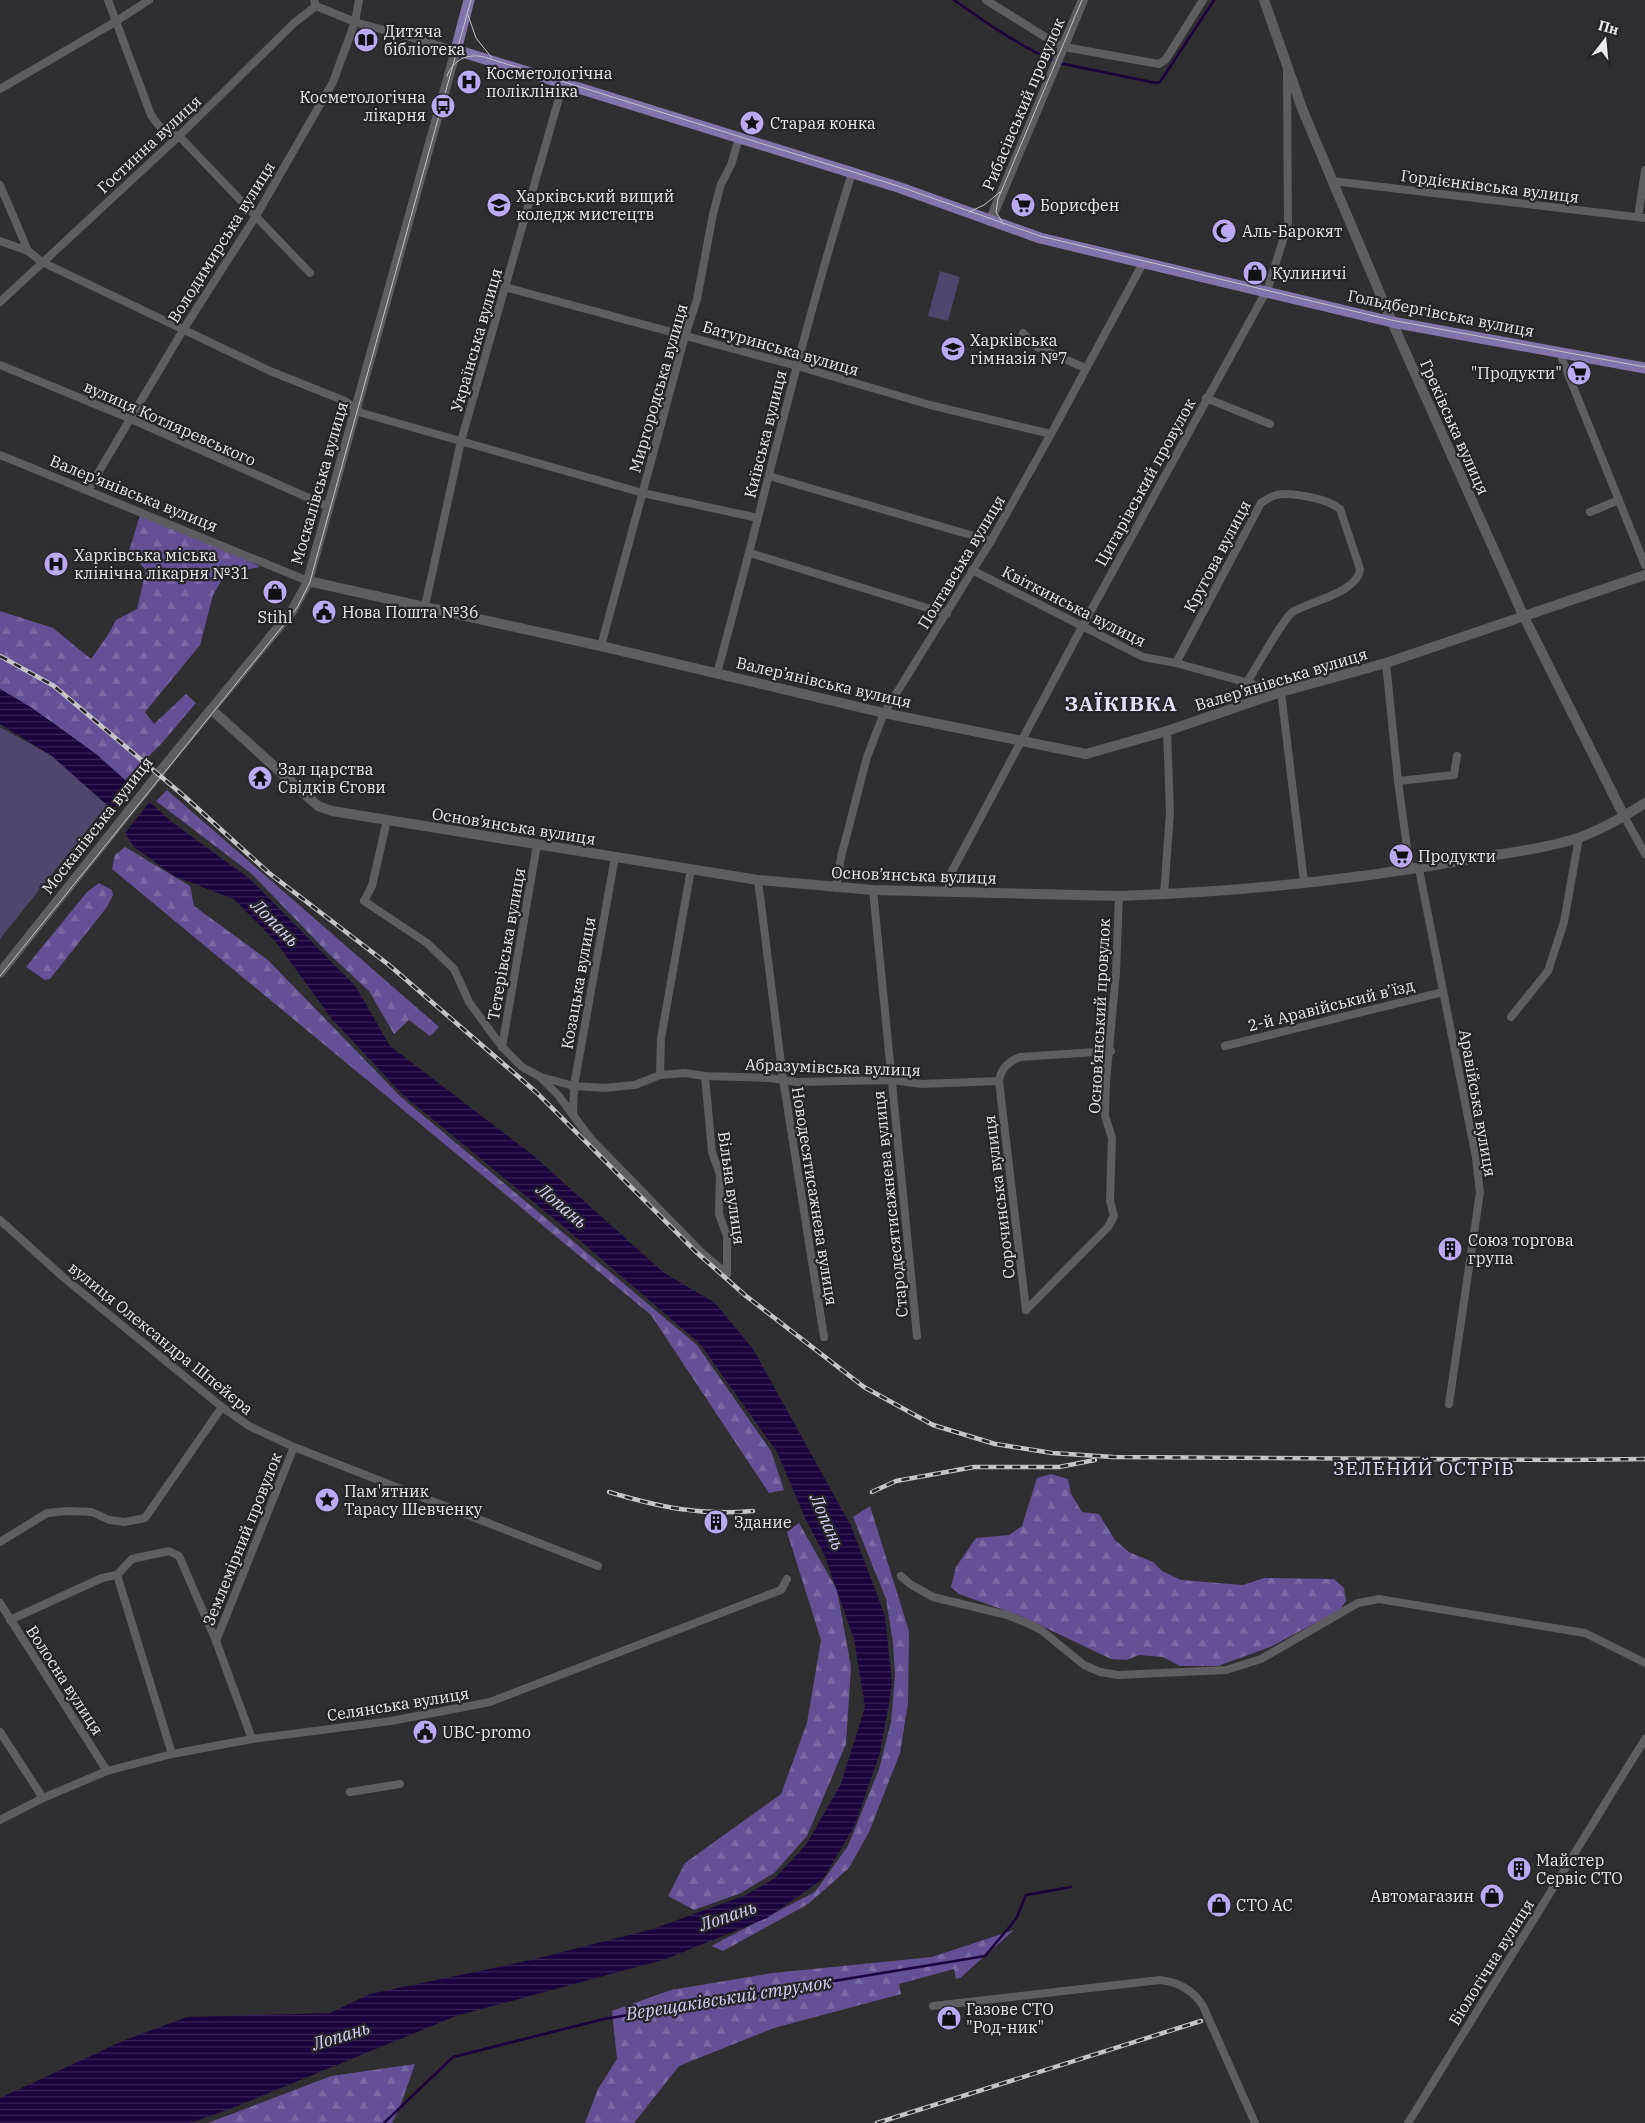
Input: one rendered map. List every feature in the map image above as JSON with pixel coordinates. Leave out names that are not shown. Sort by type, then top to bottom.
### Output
[{"type":"main road","name":"Москалівська вулиця","points":[[456,50],[469,0]]},
{"type":"main road","name":"Гольдбергівська вулиця","points":[[456,50],[852,173],[1040,238],[1392,322],[1645,368]]},
{"type":"street","points":[[108,0],[151,115],[160,128],[167,133],[179,136],[310,273]]},
{"type":"street","points":[[0,89],[115,22],[148,0]]},
{"type":"street","name":"Володимирська вулиця","points":[[88,490],[183,330],[256,216],[333,82],[355,22],[359,0]]},
{"type":"street","points":[[986,0],[1055,43],[1063,46],[1159,64],[1166,59],[1203,0]]},
{"type":"street","name":"Рибасівський провулок","points":[[990,221],[1083,0]]},
{"type":"street","name":"Греківська вулиця","points":[[1264,0],[1303,111],[1392,322],[1524,617],[1645,854]]},
{"type":"street","points":[[315,3],[355,22],[456,50]]},
{"type":"street","name":"Гостинна вулиця","points":[[0,302],[179,136],[315,3]]},
{"type":"street","name":"Москалівська вулиця","points":[[0,973],[172,757],[294,608],[308,581],[456,50]]},
{"type":"street","name":"Цигарівський провулок","points":[[948,892],[950,873],[1265,292],[1278,261],[1288,224],[1287,65]]},
{"type":"street","name":"Українська вулиця","points":[[425,606],[461,441],[563,84]]},
{"type":"street","name":"Миргородська вулиця","points":[[601,646],[685,336],[697,299],[715,207],[739,138]]},
{"type":"street","points":[[1641,217],[1645,170]]},
{"type":"street","name":"Київська вулиця","points":[[717,673],[750,553],[797,366],[852,173]]},
{"type":"street","name":"Гордієнківська вулиця","points":[[1332,181],[1641,217]]},
{"type":"street","points":[[0,185],[28,251]]},
{"type":"street","points":[[0,241],[28,251],[42,262],[270,371],[328,393],[368,415],[643,493],[758,518]]},
{"type":"street","name":"Полтавська вулиця","points":[[836,888],[867,757],[884,712],[991,541],[1143,263]]},
{"type":"street","name":"Батуринська вулиця","points":[[505,287],[797,366],[930,405],[1051,434]]},
{"type":"street","points":[[1023,333],[1037,347],[1086,368]]},
{"type":"street","points":[[1562,353],[1562,359],[1645,565]]},
{"type":"street","name":"вулиця Котляревського","points":[[0,365],[131,419],[329,507]]},
{"type":"street","points":[[1206,398],[1270,424]]},
{"type":"street","name":"Валер’янівська вулиця","points":[[0,455],[308,581],[601,646],[884,712],[1086,754],[1167,731],[1281,692],[1386,663],[1645,575]]},
{"type":"street","points":[[769,476],[991,541]]},
{"type":"street","name":"Кругова вулиця","points":[[1176,663],[1261,502],[1269,497],[1282,494],[1333,503],[1340,509],[1360,569],[1360,576],[1355,582],[1336,593],[1292,612],[1247,682]]},
{"type":"street","points":[[1590,512],[1619,500]]},
{"type":"street","points":[[750,553],[947,614]]},
{"type":"street","name":"Квіткинська вулиця","points":[[972,570],[1143,658],[1176,663],[1281,692]]},
{"type":"street","name":"Аравійська вулиця","points":[[1386,663],[1398,781],[1414,869],[1444,992],[1476,1153],[1480,1192],[1449,1404]]},
{"type":"street","points":[[1281,692],[1304,882]]},
{"type":"street","name":"Основ’янська вулиця","points":[[212,710],[318,806],[332,811],[758,880],[836,888],[1119,896],[1304,882],[1414,869],[1554,844],[1579,837],[1624,816],[1645,803]]},
{"type":"street","points":[[1164,894],[1170,812],[1167,731]]},
{"type":"street","points":[[1398,781],[1454,775],[1457,756]]},
{"type":"street","points":[[387,820],[372,886],[364,901],[426,943],[454,969],[469,1002],[502,1048],[522,1067],[541,1077],[573,1115]]},
{"type":"street","points":[[1511,1017],[1548,970],[1564,922],[1579,837]]},
{"type":"street","name":"Тетерівська вулиця","points":[[502,1048],[538,844]]},
{"type":"street","name":"Козацька вулиця","points":[[573,1115],[574,1086],[615,857]]},
{"type":"street","points":[[660,1075],[661,1038],[691,869]]},
{"type":"street","name":"Новодесятисажнева вулиця","points":[[758,880],[783,1079],[824,1337]]},
{"type":"street","name":"Стародесятисажнева вулиця","points":[[873,890],[917,1336]]},
{"type":"street","name":"Основ’янський провулок","points":[[1026,1310],[1112,1223],[1114,1216],[1110,1201],[1112,1138],[1106,1116],[1106,1082],[1110,1051],[1119,896]]},
{"type":"street","name":"2-й Аравійський в’їзд","points":[[1225,1046],[1444,992]]},
{"type":"street","points":[[999,1082],[1002,1070],[1008,1062],[1020,1057],[1110,1051]]},
{"type":"street","name":"Абразумівська вулиця","points":[[541,1077],[574,1086],[604,1088],[635,1085],[660,1075],[684,1073],[803,1082],[892,1080],[922,1084],[999,1082]]},
{"type":"street","name":"Вільна вулиця","points":[[573,1115],[591,1139],[702,1254],[727,1274],[726,1236],[719,1214],[720,1174],[712,1152],[705,1076]]},
{"type":"street","name":"Сорочинська вулиця","points":[[999,1082],[1026,1310]]},
{"type":"street","name":"вулиця Олександра Шпейєра","points":[[0,1220],[63,1277],[222,1407],[249,1426],[294,1447],[598,1566]]},
{"type":"street","points":[[0,1542],[47,1513],[68,1511],[92,1512],[109,1520],[124,1522],[145,1518],[222,1407]]},
{"type":"street","name":"Землемірний провулок","points":[[216,1642],[294,1447]]},
{"type":"street","points":[[10,1620],[102,1578],[117,1575],[132,1559],[169,1551],[179,1556],[216,1642],[252,1739]]},
{"type":"street","points":[[117,1575],[172,1754]]},
{"type":"street","points":[[901,1576],[932,1598],[1007,1615],[1027,1623],[1041,1630],[1084,1665],[1100,1672],[1118,1675],[1226,1670],[1244,1666],[1261,1659],[1358,1603],[1379,1599],[1577,1632],[1596,1638],[1645,1663]]},
{"type":"street","name":"Селянська вулиця","points":[[0,1820],[43,1798],[108,1771],[172,1754],[252,1739],[391,1721],[490,1702],[781,1590],[787,1579]]},
{"type":"street","name":"Волосна вулиця","points":[[0,1603],[108,1771]]},
{"type":"street","points":[[0,1732],[43,1798]]},
{"type":"street","name":"Біологічна вулиця","points":[[1408,2123],[1645,1739]]},
{"type":"street","points":[[350,1792],[400,1784]]},
{"type":"street","points":[[933,2006],[1160,1980],[1173,1982],[1191,1991],[1203,2006],[1255,2123]]},
{"type":"green space","points":[[141,512],[226,547],[260,567],[226,573],[213,595],[200,645],[145,712],[154,724],[186,694],[196,703],[161,744],[125,780],[65,731],[0,689],[0,611],[53,628],[91,659],[116,620],[137,609],[146,570],[129,551]]},
{"type":"green space","points":[[167,790],[439,1027],[430,1036],[409,1020],[394,1034],[369,991],[328,953],[252,874],[156,801]]},
{"type":"green space","points":[[125,847],[190,886],[194,906],[268,960],[401,1097],[697,1345],[771,1451],[784,1490],[769,1493],[651,1315],[112,869],[115,855]]},
{"type":"green space","points":[[99,883],[112,890],[113,895],[107,907],[50,979],[45,980],[26,967],[87,892]]},
{"type":"green space","points":[[1051,1474],[1068,1479],[1071,1494],[1082,1512],[1099,1514],[1115,1540],[1129,1552],[1153,1562],[1162,1571],[1181,1580],[1243,1585],[1264,1578],[1334,1579],[1344,1588],[1346,1601],[1340,1610],[1270,1647],[1218,1666],[1180,1666],[1163,1657],[1139,1655],[1127,1660],[1111,1659],[1021,1616],[959,1594],[951,1587],[956,1567],[976,1538],[1009,1535],[1022,1526],[1037,1478]]},
{"type":"green space","points":[[870,1506],[909,1631],[908,1703],[900,1753],[869,1832],[849,1868],[808,1904],[723,1951],[711,1946],[815,1892],[848,1846],[879,1769],[891,1722],[895,1675],[893,1643],[886,1599],[853,1517]]},
{"type":"green space","points":[[799,1523],[837,1590],[851,1667],[846,1744],[807,1836],[774,1873],[741,1893],[694,1910],[668,1896],[685,1863],[781,1794],[807,1723],[821,1640],[787,1532]]},
{"type":"green space","points":[[1014,1930],[960,1978],[956,1979],[954,1969],[899,1984],[901,1994],[774,2028],[679,2066],[634,2123],[585,2123],[598,2089],[617,2059],[612,2011],[671,1990],[773,1973],[932,1957]]},
{"type":"green space","points":[[415,2064],[400,2107],[392,2123],[208,2123],[331,2076]]},
{"type":"shaded area","points":[[940,271],[960,277],[948,321],[928,316]]},
{"type":"shaded area","points":[[0,727],[52,756],[107,805],[0,939]]},
{"type":"water","name":"Лопань","points":[[0,689],[32,708],[96,754],[173,823],[250,879],[356,987],[390,1046],[535,1157],[664,1273],[715,1303],[753,1349],[851,1526],[885,1616],[892,1685],[880,1753],[854,1827],[823,1879],[767,1918],[666,1959],[456,2016],[230,2109],[190,2123],[0,2123],[0,2098],[125,2040],[187,2017],[330,2013],[370,1994],[527,1961],[653,1929],[746,1895],[775,1878],[806,1845],[841,1784],[865,1707],[854,1639],[824,1554],[806,1520],[777,1452],[700,1344],[569,1231],[403,1095],[332,1019],[276,942],[234,899],[176,877],[134,847],[107,805],[52,756],[0,724]]},
{"type":"pier","points":[[133,783],[151,800],[123,836],[109,814]]},
{"type":"waterway","points":[[954,0],[1002,33],[1054,61]]},
{"type":"waterway","points":[[1059,63],[1156,83],[1160,82],[1214,0]]},
{"type":"waterway","name":"Верещаківський струмок","points":[[384,2123],[453,2057],[604,2019],[985,1956],[1016,1919],[1026,1895],[1071,1887]]},
{"type":"tram line","points":[[0,976],[290,617],[310,582],[471,0]]},
{"type":"tram line","points":[[1004,225],[996,212],[998,199],[1082,0]]},
{"type":"tram line","points":[[468,15],[476,38],[492,58]]},
{"type":"tram line","points":[[447,76],[453,66],[461,59],[472,56],[484,57],[898,186],[1040,236],[1391,320],[1645,367]]},
{"type":"tram line","points":[[969,212],[984,205],[1000,192]]},
{"type":"railway","points":[[0,656],[54,686],[184,796],[269,873],[389,965],[536,1092],[695,1251],[746,1296],[864,1387],[933,1425],[995,1444],[1052,1453],[1113,1457],[1645,1459]]},
{"type":"railway","points":[[872,1492],[896,1481],[974,1467],[1059,1467],[1095,1460]]},
{"type":"railway","points":[[609,1492],[680,1509],[715,1512],[753,1511]]},
{"type":"railway","points":[[877,2123],[1201,2021]]},
{"type":"place","name":"Дитяча бібліотека","points":[[366,40]]},
{"type":"place","name":"Косметологічна поліклініка","points":[[469,82]]},
{"type":"place","name":"Косметологічна лікарня","points":[[443,106]]},
{"type":"place","name":"Старая конка","points":[[752,123]]},
{"type":"place","name":"Харківський вищий коледж мистецтв","points":[[499,205]]},
{"type":"place","name":"Борисфен","points":[[1023,205]]},
{"type":"place","name":"Аль-Барокят","points":[[1224,231]]},
{"type":"place","name":"Кулиничі","points":[[1255,273]]},
{"type":"place","name":"Харківська гімназія №7","points":[[953,349]]},
{"type":"place","name":"\"Продукти\"","points":[[1579,373]]},
{"type":"place","name":"Харківська міська клінічна лікарня №31","points":[[56,564]]},
{"type":"place","name":"Stihl","points":[[275,592]]},
{"type":"place","name":"Нова Пошта №36","points":[[324,612]]},
{"type":"place","name":"Зал царства Свідків Єгови","points":[[260,778]]},
{"type":"place","name":"Продукти","points":[[1401,856]]},
{"type":"place","name":"Союз торгова група","points":[[1450,1249]]},
{"type":"place","name":"Пам'ятник Тарасу Шевченку","points":[[327,1500]]},
{"type":"place","name":"Здание","points":[[716,1522]]},
{"type":"place","name":"UBC-promo","points":[[425,1732]]},
{"type":"place","name":"Майстер Сервіс СТО","points":[[1519,1869]]},
{"type":"place","name":"Автомагазин","points":[[1492,1896]]},
{"type":"place","name":"СТО АС","points":[[1219,1905]]},
{"type":"place","name":"Газове СТО \"Род-ник\"","points":[[949,2018]]},
{"type":"district","name":"ЗАЇКІВКА","points":[[1121,704]]},
{"type":"district","name":"ЗЕЛЕНИЙ ОСТРІВ","points":[[1424,1468]]}]
